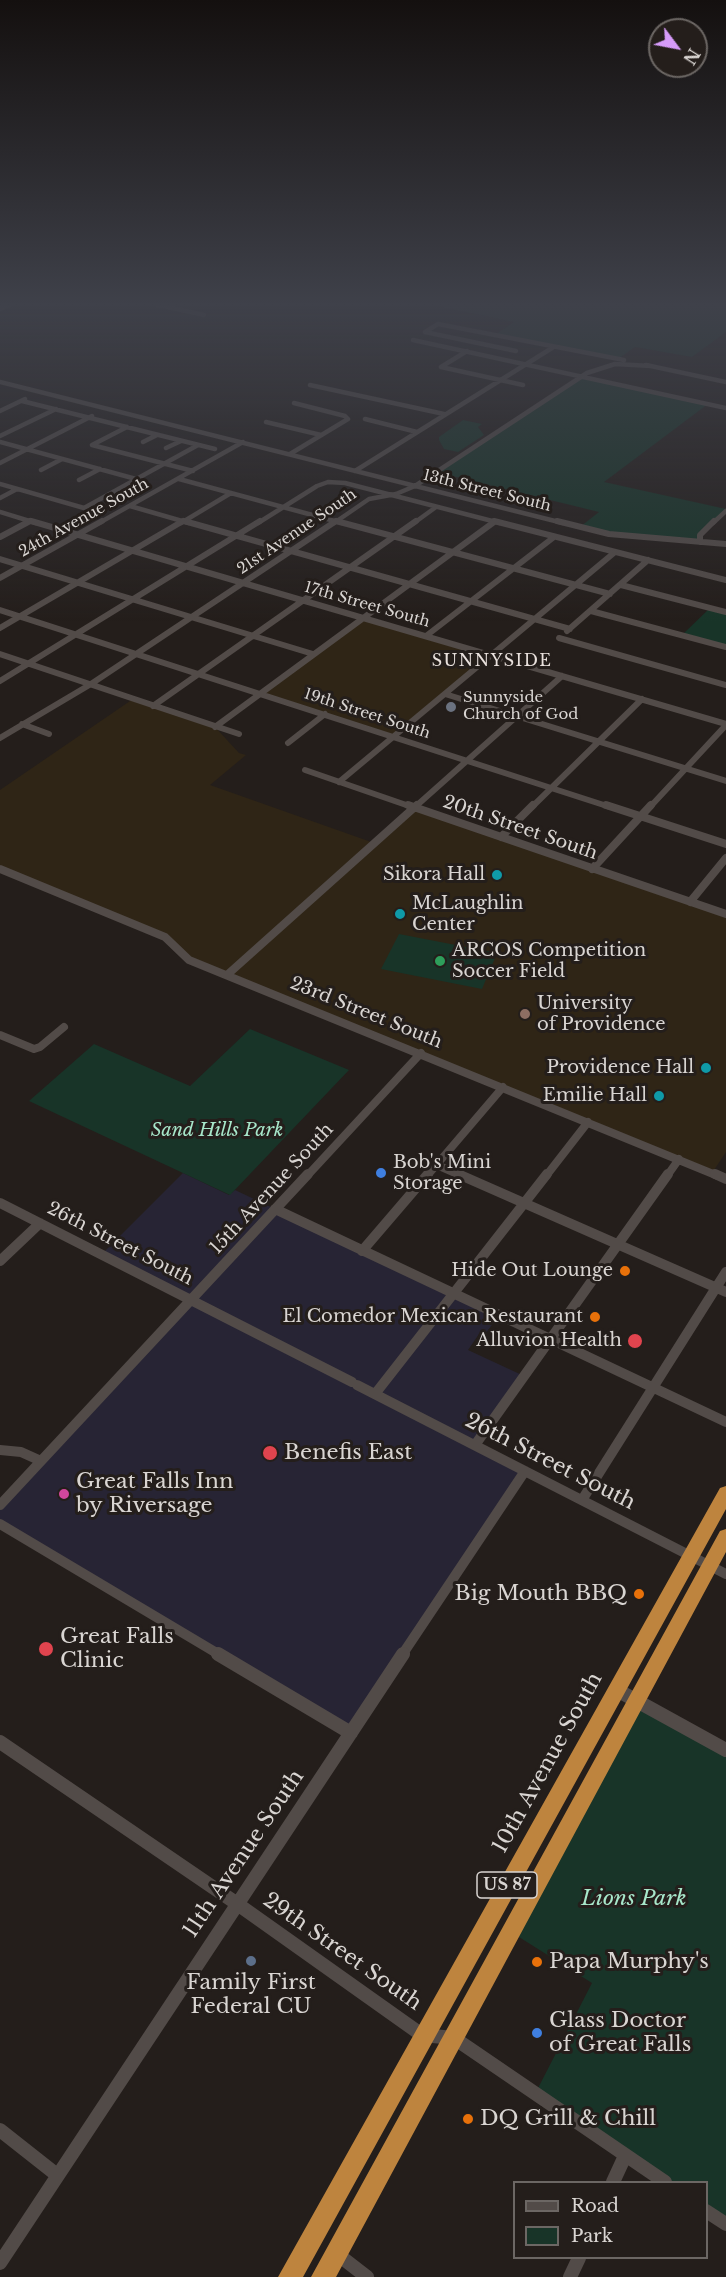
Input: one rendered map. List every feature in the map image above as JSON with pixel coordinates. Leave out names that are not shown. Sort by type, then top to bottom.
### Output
[{"type":"highway","name":"10th Avenue South","points":[[290,2277],[422,2035],[726,1493]]},
{"type":"highway","name":"US 87","points":[[323,2277],[637,1700],[718,1569],[726,1536]]},
{"type":"street","points":[[0,436],[55,409]]},
{"type":"street","points":[[57,409],[215,449]]},
{"type":"street","points":[[0,463],[106,409]]},
{"type":"street","name":"13th Street South","points":[[108,409],[586,529],[646,542],[726,544]]},
{"type":"street","points":[[290,454],[348,417],[318,409]]},
{"type":"street","points":[[424,409],[444,414]]},
{"type":"street","points":[[345,483],[452,409]]},
{"type":"street","name":"21st Avenue South","points":[[0,738],[91,684],[369,499],[415,486],[531,409]]},
{"type":"street","points":[[365,419],[417,432]]},
{"type":"street","points":[[266,422],[321,435]]},
{"type":"street","points":[[126,427],[93,445],[193,471]]},
{"type":"street","points":[[143,442],[157,435]]},
{"type":"street","points":[[166,448],[180,441]]},
{"type":"street","points":[[0,442],[136,479]]},
{"type":"street","name":"24th Avenue South","points":[[0,578],[243,442]]},
{"type":"street","points":[[0,484],[84,508],[198,445]]},
{"type":"street","points":[[41,470],[62,459]]},
{"type":"street","points":[[79,480],[100,469]]},
{"type":"street","points":[[179,478],[610,594]]},
{"type":"street","points":[[0,681],[317,486],[328,482],[345,483],[726,580]]},
{"type":"street","points":[[0,498],[17,489]]},
{"type":"street","points":[[0,628],[231,493]]},
{"type":"street","points":[[452,511],[468,500]]},
{"type":"street","points":[[130,506],[570,629]]},
{"type":"street","points":[[153,706],[436,507]]},
{"type":"street","points":[[700,542],[700,535],[703,531],[726,511]]},
{"type":"street","name":"17th Street South","points":[[0,512],[726,725]]},
{"type":"street","points":[[511,526],[528,514]]},
{"type":"street","points":[[0,537],[30,521]]},
{"type":"street","points":[[215,727],[494,522]]},
{"type":"street","points":[[572,541],[586,529]]},
{"type":"street","points":[[426,636],[554,537]]},
{"type":"street","points":[[634,557],[640,551]]},
{"type":"street","points":[[339,782],[615,552]]},
{"type":"street","points":[[0,559],[313,654]]},
{"type":"street","points":[[648,560],[559,638],[726,685]]},
{"type":"street","points":[[621,585],[726,612]]},
{"type":"street","name":"19th Street South","points":[[0,610],[726,844]]},
{"type":"street","points":[[591,611],[726,647]]},
{"type":"street","points":[[0,654],[239,734]]},
{"type":"street","points":[[227,975],[562,676]]},
{"type":"street","points":[[445,694],[726,781]]},
{"type":"street","points":[[501,837],[642,699]]},
{"type":"street","points":[[288,743],[326,714]]},
{"type":"street","points":[[22,724],[49,734]]},
{"type":"street","points":[[592,868],[726,725]]},
{"type":"street","name":"20th Street South","points":[[305,770],[726,914]]},
{"type":"street","points":[[690,902],[726,858]]},
{"type":"street","name":"23rd Street South","points":[[0,869],[165,937],[189,960],[726,1179]]},
{"type":"street","points":[[0,1035],[34,1049],[40,1047],[64,1027]]},
{"type":"street","name":"15th Avenue South","points":[[0,1505],[421,1053]]},
{"type":"street","points":[[362,1251],[503,1087]]},
{"type":"street","points":[[375,1394],[588,1122]]},
{"type":"street","points":[[475,1445],[679,1159]]},
{"type":"street","points":[[436,1165],[721,1290]]},
{"type":"street","name":"26th Street South","points":[[0,1203],[718,1569]]},
{"type":"street","points":[[275,1209],[726,1422]]},
{"type":"street","points":[[0,1261],[40,1223]]},
{"type":"street","points":[[582,1500],[653,1388],[721,1290],[726,1272]]},
{"type":"street","points":[[0,1450],[21,1452],[41,1461]]},
{"type":"street","name":"11th Avenue South","points":[[0,2263],[236,1903],[525,1471]]},
{"type":"street","points":[[0,1524],[351,1733]]},
{"type":"street","points":[[617,1690],[726,1750]]},
{"type":"street","name":"29th Street South","points":[[0,1742],[236,1903],[422,2035],[454,2038],[663,2181]]},
{"type":"street","points":[[0,2130],[57,2175]]},
{"type":"street","points":[[613,2181],[625,2156]]},
{"type":"street","points":[[708,2212],[726,2224]]},
{"type":"street","points":[[336,2253],[367,2277]]},
{"type":"street","points":[[570,2277],[579,2259]]},
{"type":"shaded area","points":[[363,618],[492,655],[394,737],[261,693]]},
{"type":"shaded area","name":"University of Providence","points":[[133,699],[215,727],[239,753],[246,755],[210,785],[374,843],[415,807],[726,914],[726,1152],[712,1173],[189,960],[173,943],[0,869],[0,790]]},
{"type":"shaded area","name":"Benefis East","points":[[183,1173],[229,1195],[235,1190],[499,1315],[484,1336],[479,1334],[468,1350],[524,1376],[475,1445],[525,1471],[351,1733],[0,1524],[0,1505],[190,1301],[101,1255]]},
{"type":"green space","points":[[531,409],[701,409],[604,482],[726,509],[703,531],[700,542],[647,539],[580,527],[599,512],[436,472]]},
{"type":"green space","points":[[463,420],[482,424],[478,427],[484,435],[458,452],[444,449],[439,437]]},
{"type":"green space","points":[[710,608],[726,612],[726,647],[682,635]]},
{"type":"green space","name":"ARCOS Competition Soccer Field","points":[[399,934],[497,953],[482,989],[381,969]]},
{"type":"green space","name":"Sand Hills Park","points":[[250,1029],[349,1070],[230,1195],[29,1101],[94,1044],[190,1086]]},
{"type":"green space","name":"Lions Park","points":[[637,1700],[726,1750],[726,2223],[708,2211],[708,2181],[665,2181],[535,2094],[592,1983],[511,1932]]},
{"type":"place","name":"Sunnyside Church of God","points":[[451,707]]},
{"type":"place","name":"Sikora Hall","points":[[497,875]]},
{"type":"place","name":"McLaughlin Center","points":[[400,914]]},
{"type":"place","name":"ARCOS Competition Soccer Field","points":[[440,961]]},
{"type":"place","name":"University of Providence","points":[[525,1014]]},
{"type":"place","name":"Providence Hall","points":[[706,1068]]},
{"type":"place","name":"Emilie Hall","points":[[659,1096]]},
{"type":"place","name":"Bob's Mini Storage","points":[[381,1173]]},
{"type":"place","name":"Hide Out Lounge","points":[[625,1271]]},
{"type":"place","name":"El Comedor Mexican Restaurant","points":[[595,1317]]},
{"type":"place","name":"Alluvion Health","points":[[635,1341]]},
{"type":"place","name":"Benefis East","points":[[270,1453]]},
{"type":"place","name":"Great Falls Inn by Riversage","points":[[64,1494]]},
{"type":"place","name":"Big Mouth BBQ","points":[[639,1594]]},
{"type":"place","name":"Great Falls Clinic","points":[[46,1649]]},
{"type":"place","name":"Family First Federal CU","points":[[251,1961]]},
{"type":"place","name":"Papa Murphy's","points":[[537,1962]]},
{"type":"place","name":"Glass Doctor of Great Falls","points":[[537,2033]]},
{"type":"place","name":"DQ Grill & Chill","points":[[468,2119]]},
{"type":"district","name":"SUNNYSIDE","points":[[492,661]]}]
